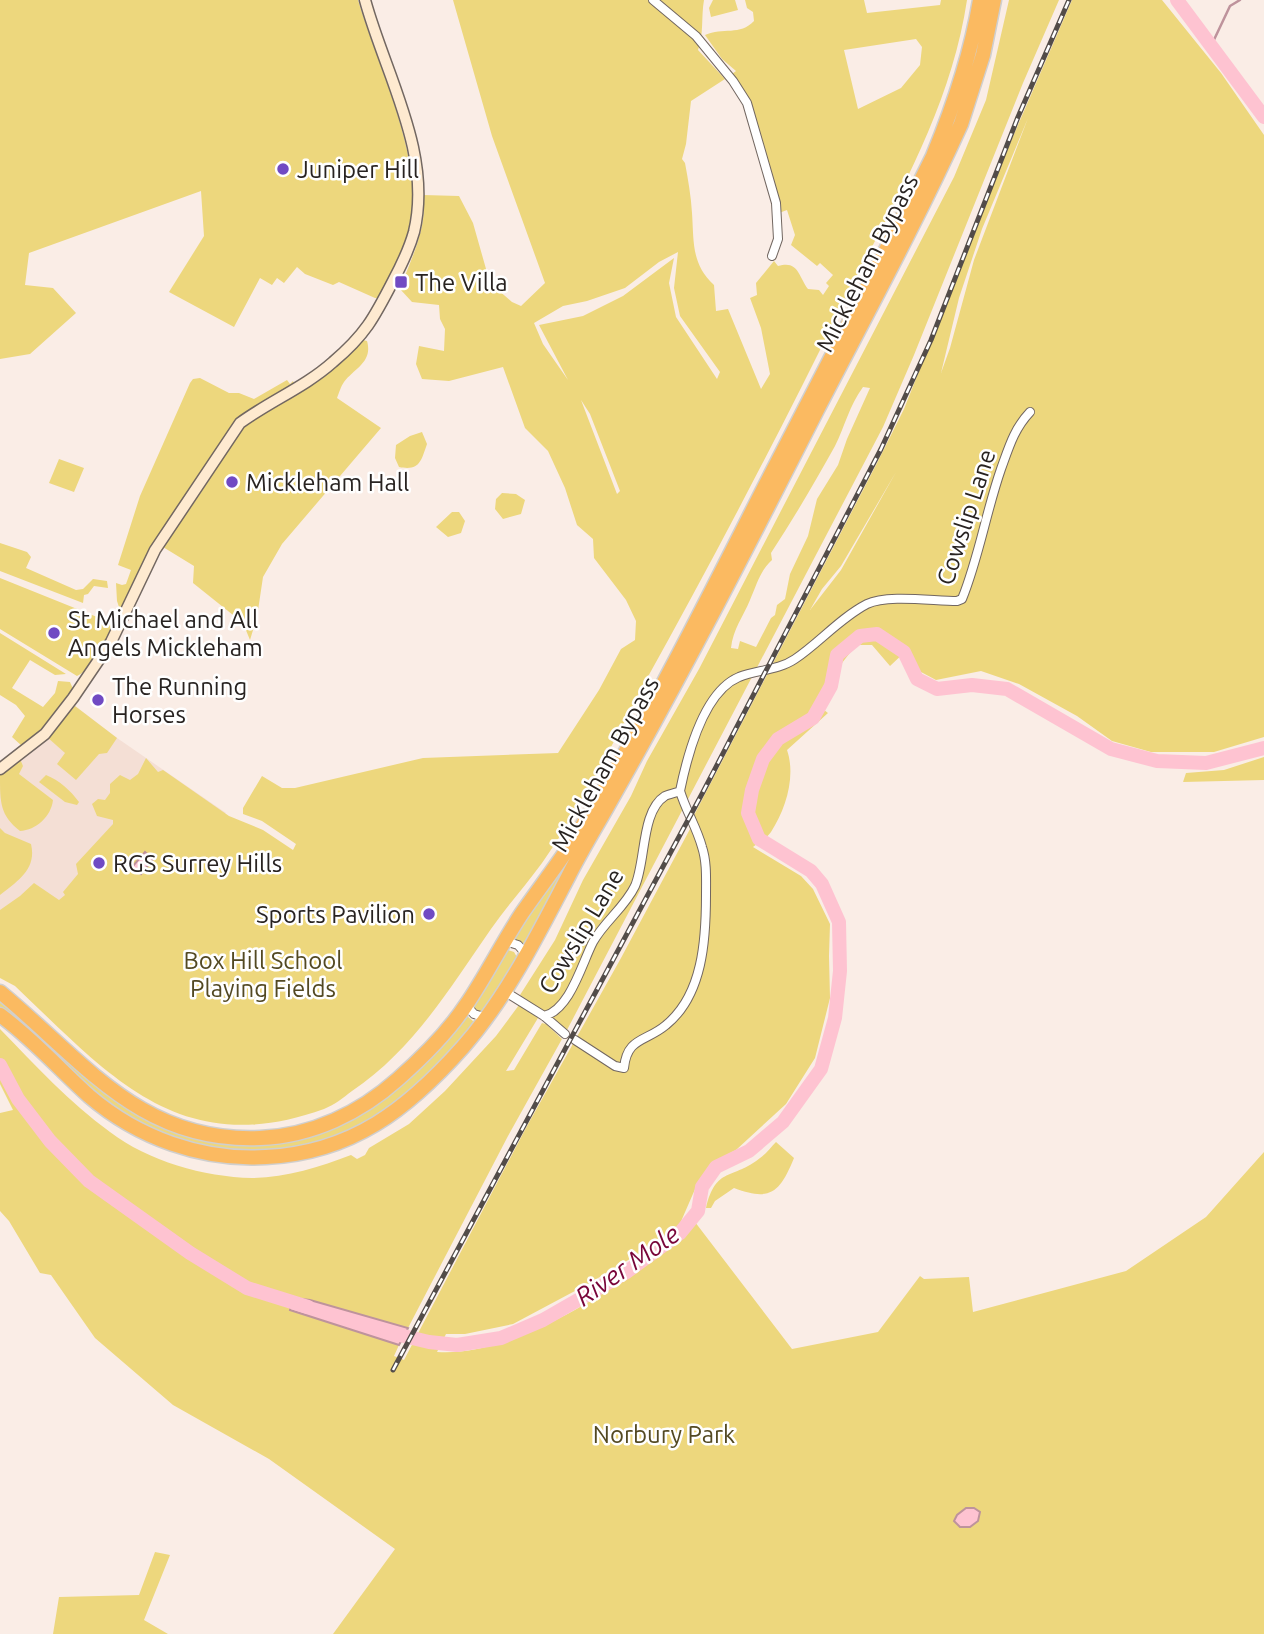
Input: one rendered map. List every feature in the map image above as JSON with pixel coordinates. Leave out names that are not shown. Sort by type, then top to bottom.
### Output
[{"type":"highway","name":"Mickleham Bypass","points":[[0,992],[113,1091],[148,1115],[186,1130],[218,1136],[261,1138],[335,1122],[359,1109],[411,1066],[467,1005],[505,941],[572,842],[658,692],[933,156],[959,90],[974,38],[980,0]]},
{"type":"highway","name":"Mickleham Bypass","points":[[0,1015],[116,1117],[148,1135],[188,1149],[214,1154],[266,1157],[321,1150],[369,1130],[424,1088],[487,1018],[527,955],[711,618],[944,160],[972,93],[994,0]]},
{"type":"main road","points":[[0,769],[45,734],[73,698],[111,642],[155,550],[240,424],[253,413],[310,381],[357,340],[369,327],[401,266],[414,231],[416,166],[395,87],[365,0]]},
{"type":"street","points":[[653,0],[696,36],[727,73],[747,103],[776,204],[778,239],[772,256]]},
{"type":"street","name":"Cowslip Lane","points":[[544,1016],[556,1011],[565,1000],[603,927],[634,887],[642,864],[654,807],[665,796],[680,792],[686,758],[708,708],[721,688],[738,677],[792,662],[836,625],[868,603],[962,599],[991,498],[1013,435],[1030,412]]},
{"type":"street","points":[[575,1040],[615,1066],[624,1068],[629,1047],[666,1025],[685,1003],[698,975],[705,937],[706,866],[702,846],[680,792]]},
{"type":"street","points":[[505,941],[518,945],[527,955]]},
{"type":"street","points":[[504,991],[544,1016],[565,1034]]},
{"type":"street","points":[[467,1005],[474,1014],[487,1018]]},
{"type":"shaded area","name":"RGS Surrey Hills","points":[[75,706],[226,813],[0,955],[0,775],[37,747]]},
{"type":"shaded area","points":[[145,852],[153,859],[141,874],[132,867]]},
{"type":"shaded area","points":[[293,1298],[310,1300],[408,1328],[399,1345],[290,1310]]},
{"type":"shaded area","points":[[966,1508],[974,1508],[980,1512],[978,1521],[970,1527],[960,1527],[954,1521]]},
{"type":"green space","points":[[0,0],[358,0],[397,113],[411,172],[413,201],[409,238],[380,298],[339,282],[333,285],[305,274],[297,267],[284,283],[277,278],[272,285],[260,278],[234,327],[169,292],[204,236],[201,191],[29,253],[25,285],[53,288],[76,313],[30,354],[0,359]]},
{"type":"green space","name":"Box Hill School Playing Fields","points":[[453,0],[704,0],[698,50],[725,79],[691,101],[682,159],[685,163],[692,207],[694,243],[701,269],[714,285],[716,311],[728,309],[761,389],[770,374],[761,328],[750,298],[757,295],[756,283],[774,261],[778,266],[794,267],[808,289],[819,290],[823,295],[829,286],[826,283],[833,275],[820,263],[817,266],[791,245],[795,235],[787,210],[779,213],[766,155],[732,74],[736,71],[722,59],[705,35],[749,26],[754,21],[753,12],[747,8],[745,0],[864,0],[867,13],[940,5],[941,0],[967,0],[951,69],[940,102],[897,199],[705,572],[596,774],[542,863],[497,920],[429,1017],[394,1057],[342,1099],[324,1109],[273,1122],[228,1124],[188,1117],[151,1101],[117,1078],[15,986],[0,978],[0,910],[34,883],[59,900],[65,895],[63,892],[78,874],[76,864],[113,824],[113,820],[97,816],[92,804],[98,799],[105,800],[110,793],[110,784],[120,775],[130,780],[138,774],[146,758],[158,772],[163,770],[229,816],[263,830],[293,850],[296,844],[262,821],[243,814],[243,808],[262,776],[282,788],[295,788],[423,758],[558,753],[599,690],[621,649],[635,640],[636,621],[626,600],[594,558],[593,539],[577,525],[565,488],[548,451],[525,428],[503,367],[449,381],[422,379],[416,364],[419,346],[444,351],[445,329],[440,319],[439,305],[412,302],[400,289],[421,231],[423,195],[459,196],[473,223],[490,283],[512,302],[521,306],[545,283],[492,136]],"holes":[[[916,39],[922,47],[920,65],[901,88],[858,109],[844,50]],[[678,252],[674,288],[680,316],[720,372],[717,379],[676,317],[669,283],[674,258],[623,296],[583,316],[539,325],[568,380],[543,344],[534,323],[563,306],[625,288],[659,262]],[[581,400],[590,414],[620,491],[617,494]]]},
{"type":"green space","points":[[713,0],[735,0],[738,10],[711,17],[709,8]]},
{"type":"green space","points":[[1009,0],[1059,0],[883,427],[567,1030],[520,995],[555,940],[583,880],[699,669],[954,177],[986,100]],"holes":[[[863,387],[870,388],[838,465],[817,499],[808,536],[790,574],[785,599],[777,605],[775,615],[756,647],[740,641],[738,649],[731,648],[736,629],[759,578],[772,560],[771,553],[835,446],[858,394]]]},
{"type":"green space","name":"Norbury Park","points":[[1072,0],[1162,0],[1221,73],[1264,135],[1264,737],[1214,752],[1151,752],[1112,741],[1077,716],[1019,684],[981,671],[936,680],[921,672],[906,651],[890,666],[872,645],[856,645],[842,663],[830,661],[816,704],[828,713],[787,750],[790,781],[785,803],[771,832],[753,847],[801,876],[813,889],[830,924],[830,998],[815,1058],[786,1104],[736,1150],[715,1161],[699,1180],[679,1226],[588,1284],[513,1324],[465,1334],[446,1334],[437,1352],[469,1350],[503,1342],[575,1310],[642,1266],[695,1222],[792,1349],[878,1332],[920,1276],[924,1279],[969,1277],[973,1312],[1126,1271],[1206,1217],[1264,1152],[1264,1634],[333,1634],[395,1549],[269,1459],[173,1405],[95,1338],[51,1275],[40,1273],[9,1221],[0,1211],[0,1113],[13,1110],[0,1084],[0,1029],[67,1096],[95,1121],[125,1142],[159,1159],[196,1171],[264,1178],[315,1168],[351,1155],[357,1159],[365,1155],[369,1148],[409,1124],[445,1091],[496,1036],[519,1005],[538,1018],[506,1071],[514,1070],[542,1023],[546,1024],[562,1039],[408,1328],[310,1300],[294,1298],[290,1310],[399,1345],[394,1356],[404,1360],[527,1126],[690,829],[689,825],[904,409],[1002,162]],"holes":[[[1028,118],[974,260],[941,373],[959,298],[982,229]],[[896,472],[841,570],[810,610],[822,589],[841,566]]]},
{"type":"green space","points":[[363,340],[367,341],[368,348],[365,360],[344,382],[337,398],[381,428],[282,544],[263,577],[257,617],[250,640],[243,623],[193,583],[194,566],[163,547],[243,427],[339,363]]},
{"type":"green space","points":[[200,378],[229,393],[239,393],[254,399],[287,380],[290,384],[293,381],[295,386],[237,421],[228,432],[181,507],[160,533],[142,564],[124,608],[120,610],[116,583],[126,584],[131,570],[118,565],[140,496],[190,383],[193,379]]},
{"type":"green space","points":[[422,432],[427,444],[421,460],[416,466],[399,467],[395,458],[396,445]]},
{"type":"green space","points":[[59,459],[84,468],[74,492],[49,483]]},
{"type":"green space","points":[[502,493],[516,494],[525,500],[521,514],[503,519],[495,509],[496,499]]},
{"type":"green space","points":[[452,512],[459,512],[465,521],[461,533],[448,537],[436,527]]},
{"type":"green space","points":[[0,543],[27,552],[31,557],[26,568],[76,590],[83,589],[93,579],[107,581],[108,588],[94,586],[84,595],[83,603],[0,571]]},
{"type":"green space","points":[[0,578],[112,623],[115,627],[89,667],[77,676],[0,629]]},
{"type":"green space","points":[[0,633],[66,674],[55,675],[30,660],[12,688],[43,707],[55,693],[58,681],[70,682],[73,689],[47,724],[22,746],[12,737],[25,716],[16,705],[0,695]]},
{"type":"green space","points":[[75,706],[117,738],[107,753],[99,754],[76,780],[57,764],[65,753],[47,737]]},
{"type":"green space","points":[[635,751],[524,945],[514,939]]},
{"type":"green space","points":[[1264,757],[1264,780],[1183,782],[1186,773],[1224,770]]},
{"type":"green space","points":[[20,759],[23,766],[19,774],[53,800],[42,821],[32,828],[20,831],[8,819],[2,807],[0,775]]},
{"type":"green space","points":[[46,775],[68,790],[79,802],[77,805],[65,802],[39,782]]},
{"type":"green space","points":[[0,828],[5,833],[31,844],[32,853],[29,867],[24,874],[0,895]]},
{"type":"green space","points":[[508,950],[514,952],[518,959],[487,1009],[481,1012],[474,1008],[474,1003]]},
{"type":"green space","points":[[0,999],[108,1093],[221,1141],[335,1124],[467,1016],[475,1026],[429,1078],[359,1132],[285,1152],[213,1151],[148,1129],[105,1100],[0,1007]]},
{"type":"green space","points":[[776,1142],[794,1158],[779,1186],[766,1194],[734,1188],[715,1201],[711,1208],[706,1208],[710,1195],[720,1180],[750,1165]]},
{"type":"green space","points":[[155,1552],[170,1555],[144,1620],[168,1634],[53,1634],[59,1597],[139,1595]]},
{"type":"waterway","name":"River Mole","points":[[1177,0],[1264,117]]},
{"type":"waterway","points":[[1212,44],[1230,6],[1240,0]]},
{"type":"waterway","name":"River Mole","points":[[387,1332],[429,1342],[457,1345],[501,1338],[543,1320],[625,1273],[680,1233],[698,1211],[702,1187],[716,1167],[749,1151],[783,1122],[821,1069],[835,1018],[840,971],[839,922],[822,884],[811,871],[759,839],[748,813],[752,790],[763,759],[778,739],[813,718],[831,686],[837,655],[860,636],[877,634],[904,652],[917,679],[937,689],[972,685],[1007,689],[1111,749],[1157,761],[1206,763],[1264,748]]},
{"type":"waterway","name":"River Mole","points":[[0,1065],[18,1099],[50,1141],[89,1181],[190,1253],[247,1288],[308,1307]]},
{"type":"railway","points":[[393,1370],[703,792],[881,449],[931,340],[1018,117],[1069,0]]},
{"type":"place","name":"Juniper Hill","points":[[283,169]]},
{"type":"place","name":"The Villa","points":[[401,282]]},
{"type":"place","name":"Mickleham Hall","points":[[232,482]]},
{"type":"place","name":"St Michael and All Angels Mickleham","points":[[54,633]]},
{"type":"place","name":"The Running Horses","points":[[98,700]]},
{"type":"place","name":"RGS Surrey Hills","points":[[99,863]]},
{"type":"place","name":"Sports Pavilion","points":[[429,914]]}]
